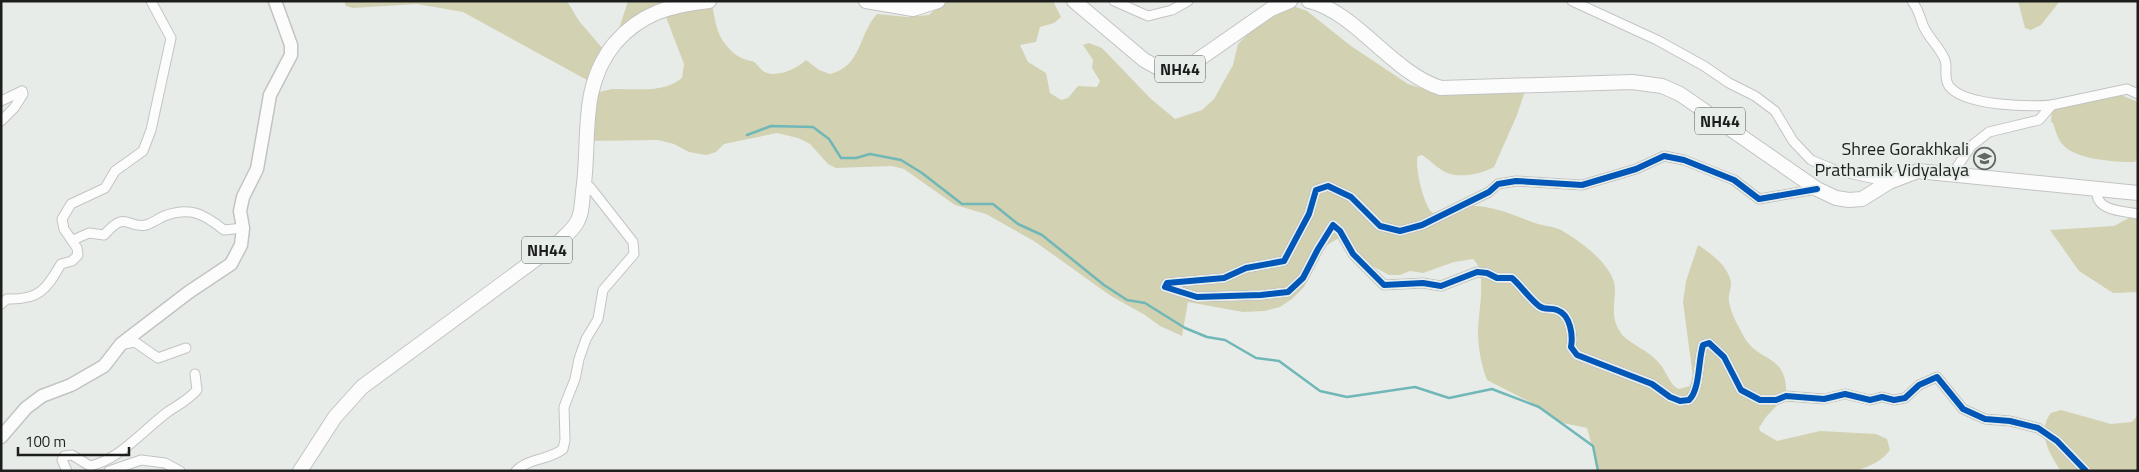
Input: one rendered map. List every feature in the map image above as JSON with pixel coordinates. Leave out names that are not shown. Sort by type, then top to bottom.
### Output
[{"type":"main road","points":[[1,437],[26,408],[42,396],[71,385],[104,366],[121,344],[189,292],[231,264],[241,245],[243,228],[240,211],[242,197],[257,170],[270,96],[291,55],[291,45],[275,1]]},
{"type":"main road","name":"NH44","points":[[300,471],[335,417],[362,387],[551,248],[572,229],[578,220],[584,184],[590,93],[601,62],[623,34],[640,20],[677,4],[709,1]]},
{"type":"main road","points":[[866,1],[913,9],[938,1]]},
{"type":"main road","name":"NH44","points":[[1074,1],[1144,60],[1162,70],[1170,70],[1192,64],[1271,9],[1290,1]]},
{"type":"main road","name":"NH44","points":[[1309,1],[1333,12],[1418,79],[1441,88],[1632,82],[1662,86],[1694,102],[1817,189],[1836,198],[1862,199],[1889,182],[1918,170],[2138,192]]},
{"type":"street","points":[[1,304],[7,299],[22,299],[37,295],[48,287],[61,264],[72,261],[78,255],[73,240],[64,229],[62,219],[71,204],[105,188],[115,171],[143,151],[151,130],[171,38],[151,1]]},
{"type":"street","points":[[1114,1],[1148,16],[1172,10],[1188,1]]},
{"type":"street","points":[[1572,1],[1657,40],[1704,66],[1729,83],[1755,96],[1776,111],[1793,141],[1811,160],[1835,170],[1889,182]]},
{"type":"street","points":[[1912,1],[1919,10],[1923,26],[1945,59],[1947,66],[1945,74],[1949,86],[1961,94],[1994,103],[2022,107],[2052,105],[2126,89],[2138,94]]},
{"type":"street","points":[[1,101],[22,91],[23,94],[14,108],[1,121]]},
{"type":"street","points":[[1957,174],[1955,170],[1972,146],[1989,132],[2039,120],[2052,105]]},
{"type":"street","points":[[1817,189],[1760,199],[1734,180],[1684,160],[1664,156],[1636,169],[1582,185],[1516,181],[1498,184],[1488,192],[1422,225],[1400,231],[1380,226],[1351,197],[1328,186],[1316,190],[1309,214],[1284,262],[1246,268],[1224,278],[1167,283],[1165,287],[1197,297],[1261,295],[1288,292],[1303,278],[1333,225],[1340,230],[1353,254],[1384,285],[1423,283],[1441,286],[1477,272],[1488,273],[1496,278],[1512,278],[1545,310],[1556,309],[1561,312],[1573,334],[1572,347],[1576,355],[1652,384],[1670,397],[1680,401],[1689,400],[1695,395],[1698,360],[1703,345],[1709,343],[1724,356],[1741,390],[1760,400],[1776,400],[1786,396],[1824,399],[1845,394],[1870,400],[1882,397],[1894,400],[1905,398],[1919,385],[1936,377],[1963,409],[1985,419],[2010,421],[2038,428],[2057,441],[2086,471]]},
{"type":"street","points":[[516,471],[522,465],[552,456],[563,449],[565,440],[564,407],[575,379],[586,339],[598,319],[603,290],[634,254],[633,242],[590,187],[584,184]]},
{"type":"street","points":[[2104,189],[2097,196],[2098,202],[2103,207],[2138,214]]},
{"type":"street","points":[[73,240],[89,233],[104,235],[114,224],[124,221],[145,225],[179,210],[194,212],[207,218],[224,230],[243,228]]},
{"type":"street","points":[[121,344],[135,342],[158,358],[186,348]]},
{"type":"street","points":[[90,466],[103,463],[170,410],[188,400],[196,390],[195,374]]},
{"type":"street","points":[[66,471],[62,460],[68,455],[104,471]]},
{"type":"street","points":[[109,471],[141,460],[165,464],[180,471]]},
{"type":"green space","points":[[344,1],[567,1],[579,21],[604,50],[587,80],[463,12],[417,4],[353,8],[346,6]]},
{"type":"green space","points":[[628,1],[686,1],[617,35]]},
{"type":"green space","points":[[944,1],[1053,1],[1061,17],[1054,23],[1040,27],[1036,42],[1020,45],[1028,62],[1046,73],[1050,93],[1061,100],[1068,98],[1078,86],[1097,87],[1100,81],[1092,68],[1093,60],[1083,45],[1089,43],[1102,48],[1150,98],[1175,119],[1202,110],[1214,99],[1233,65],[1238,44],[1271,10],[1290,5],[1307,11],[1351,46],[1408,84],[1437,93],[1525,91],[1517,115],[1494,167],[1476,174],[1457,175],[1442,170],[1422,155],[1418,156],[1417,168],[1421,186],[1426,203],[1433,213],[1442,214],[1468,207],[1481,206],[1558,229],[1577,240],[1595,255],[1609,271],[1615,289],[1614,317],[1621,333],[1655,359],[1662,366],[1673,385],[1679,389],[1690,386],[1693,377],[1683,302],[1686,281],[1698,245],[1720,262],[1728,274],[1731,286],[1730,306],[1735,320],[1750,346],[1772,360],[1783,372],[1786,396],[1766,417],[1759,428],[1760,431],[1777,441],[1820,431],[1876,434],[1887,439],[1890,450],[1870,466],[1855,471],[1599,471],[1587,428],[1558,422],[1530,402],[1487,380],[1479,350],[1478,337],[1481,293],[1480,273],[1478,265],[1473,259],[1454,262],[1423,273],[1410,271],[1400,275],[1389,275],[1365,262],[1341,237],[1325,246],[1304,287],[1292,299],[1280,307],[1264,311],[1243,312],[1188,302],[1182,336],[1160,326],[1145,315],[1111,296],[1034,241],[986,214],[955,205],[904,169],[892,166],[836,168],[828,164],[810,144],[798,138],[777,133],[724,144],[716,152],[706,155],[689,152],[674,144],[658,140],[589,141],[592,94],[612,89],[658,88],[674,83],[682,78],[684,64],[664,12],[712,4],[718,31],[726,45],[737,56],[754,62],[763,71],[768,73],[786,72],[806,60],[819,70],[830,74],[840,70],[854,57],[866,31],[877,14],[907,17],[929,15]]},
{"type":"green space","points":[[2018,1],[2060,1],[2041,25],[2031,30],[2025,28]]},
{"type":"green space","points":[[2121,95],[2138,102],[2138,157],[2135,162],[2094,159],[2073,152],[2065,147],[2051,122],[2052,109]]},
{"type":"green space","points":[[2138,213],[2138,292],[2113,293],[2079,271],[2050,230],[2114,226]]},
{"type":"green space","points":[[2061,410],[2111,424],[2132,422],[2138,415],[2138,471],[2061,471],[2046,443],[2045,428],[2051,413]]},
{"type":"waterway","points":[[747,135],[771,126],[813,127],[829,139],[841,158],[856,158],[870,154],[901,160],[922,173],[962,204],[993,204],[1018,224],[1042,235],[1104,285],[1127,300],[1145,303],[1185,328],[1207,337],[1225,340],[1256,358],[1279,361],[1320,391],[1347,397],[1415,387],[1449,398],[1492,389],[1539,407],[1593,446],[1598,471]]},
{"type":"cycle path","points":[[1817,189],[1759,199],[1734,180],[1684,160],[1664,156],[1636,169],[1582,185],[1516,181],[1498,184],[1489,192],[1422,225],[1400,231],[1380,226],[1351,197],[1328,186],[1316,190],[1309,214],[1284,261],[1246,268],[1224,278],[1167,283],[1165,287],[1197,297],[1261,295],[1288,292],[1303,278],[1333,225],[1340,231],[1353,254],[1384,285],[1423,283],[1441,286],[1477,272],[1487,273],[1497,278],[1512,278],[1539,306],[1557,310],[1565,316],[1570,326],[1571,347],[1577,355],[1652,384],[1670,397],[1680,401],[1689,400],[1693,395],[1703,345],[1709,343],[1724,357],[1741,390],[1760,400],[1776,400],[1786,396],[1824,399],[1845,394],[1870,400],[1882,397],[1894,400],[1905,398],[1919,385],[1937,377],[1963,409],[1985,419],[2010,421],[2038,428],[2057,441],[2086,471]]},
{"type":"place","name":"Shree Gorakhkali Prathamik Vidyalaya","points":[[1985,159]]}]
